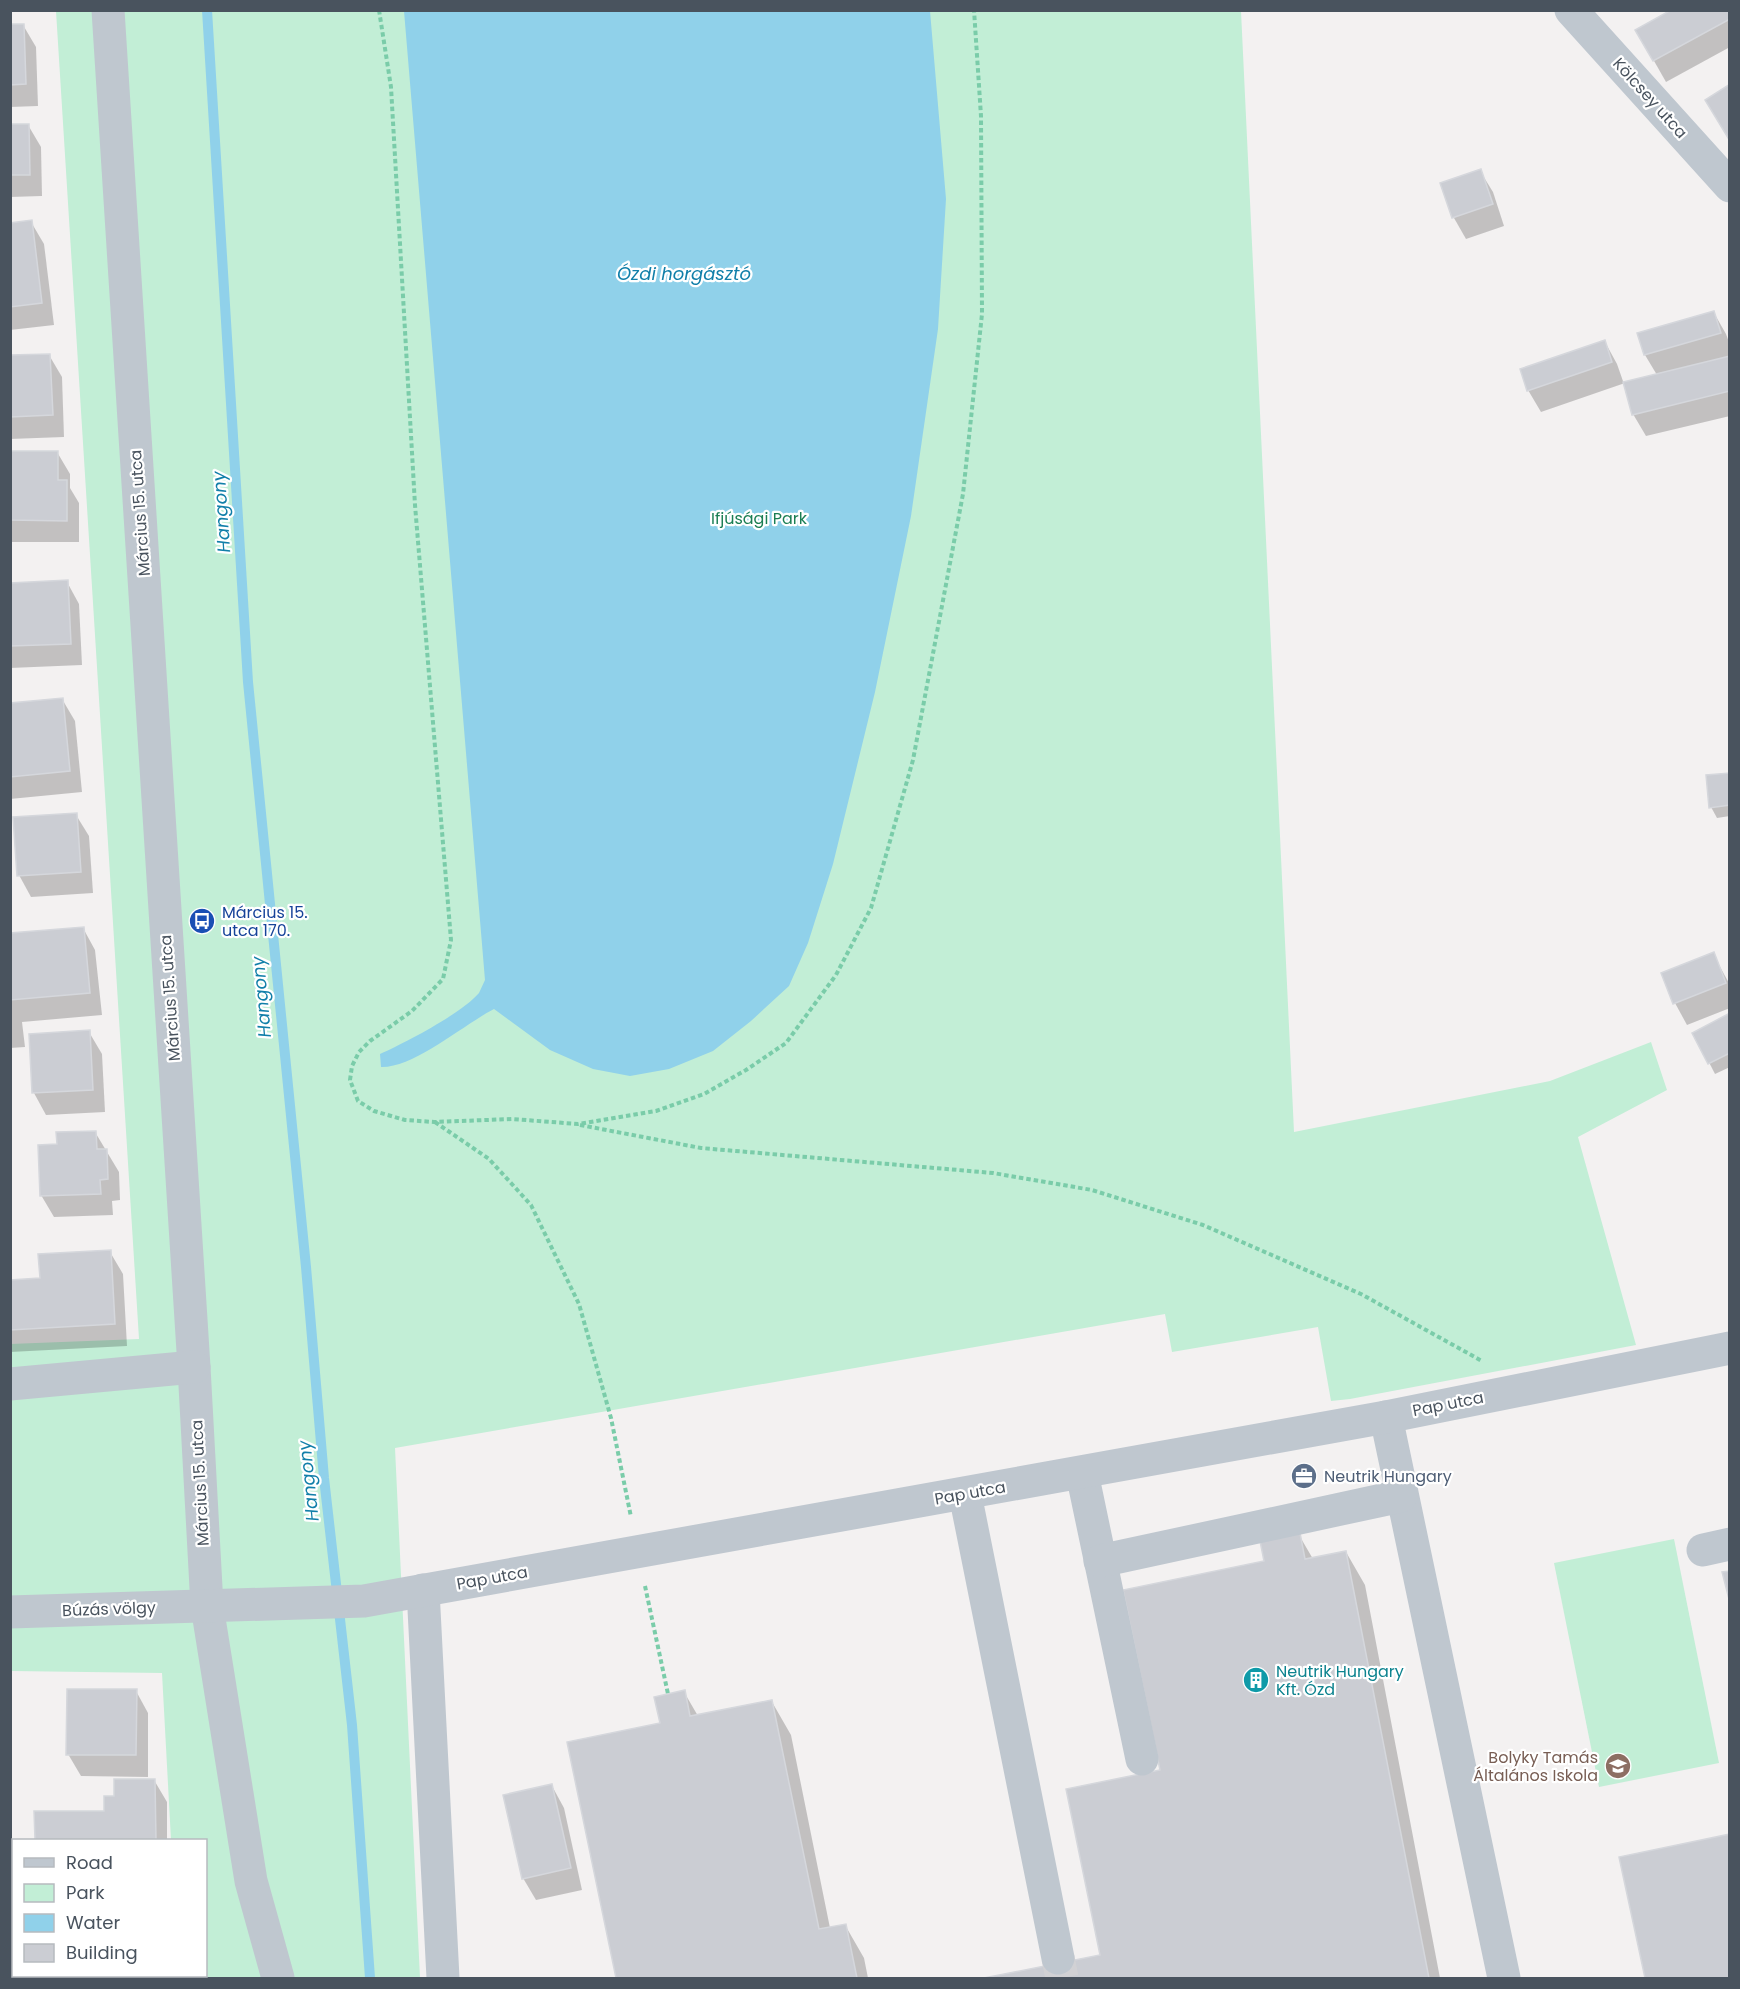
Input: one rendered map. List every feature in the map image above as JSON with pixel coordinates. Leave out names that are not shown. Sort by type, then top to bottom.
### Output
[{"type":"street","name":"Március 15. utca","points":[[108,10],[194,1367],[207,1606],[251,1881],[278,1978]]},
{"type":"street","name":"Kölcsey utca","points":[[1571,10],[1730,186]]},
{"type":"street","name":"Pap utca","points":[[207,1606],[364,1601],[1386,1417],[1730,1348]]},
{"type":"street","points":[[10,1384],[194,1367]]},
{"type":"street","points":[[1386,1417],[1504,1978]]},
{"type":"street","points":[[1082,1473],[1142,1759]]},
{"type":"street","points":[[965,1494],[1058,1958]]},
{"type":"street","points":[[1100,1561],[1401,1496]]},
{"type":"street","points":[[423,1590],[443,1978]]},
{"type":"street","name":"Búzás völgy","points":[[10,1612],[207,1606]]},
{"type":"path","points":[[379,10],[391,87],[415,505],[451,940],[443,979],[412,1011],[370,1041],[359,1052],[352,1066],[350,1080],[358,1101],[374,1111],[405,1120],[434,1122],[512,1119],[578,1124],[701,1149],[993,1173],[1092,1190],[1203,1225],[1361,1294],[1530,1388]]},
{"type":"path","points":[[578,1124],[656,1111],[705,1094],[786,1043],[836,975],[871,908],[913,760],[964,482],[982,314],[981,116],[974,10]]},
{"type":"path","points":[[434,1122],[489,1159],[531,1205],[579,1305],[608,1407],[632,1518]]},
{"type":"path","points":[[644,1582],[668,1694]]},
{"type":"green space","name":"Ifjúsági Park","points":[[56,11],[1241,11],[1294,1132],[1550,1081],[1651,1042],[1667,1090],[1578,1137],[1636,1345],[1331,1401],[1318,1327],[1172,1352],[1165,1314],[395,1448],[420,1978],[179,1978],[207,1977],[207,1839],[171,1839],[162,1673],[11,1671],[10,1344],[139,1339]]},
{"type":"green space","points":[[1674,1539],[1719,1763],[1599,1787],[1554,1563]]},
{"type":"water","name":"Ózdi horgásztó","points":[[404,11],[930,11],[946,199],[938,329],[911,516],[875,692],[833,864],[808,943],[789,986],[751,1021],[713,1051],[669,1069],[630,1076],[593,1069],[550,1050],[494,1009],[408,1061],[381,1067],[380,1054],[418,1035],[460,1009],[479,993],[485,980]]},
{"type":"building","points":[[1671,10],[1730,10],[1730,19],[1653,61],[1635,30]]},
{"type":"building","points":[[10,24],[24,24],[26,84],[10,85]]},
{"type":"building","points":[[1730,84],[1730,141],[1705,100]]},
{"type":"building","points":[[10,124],[29,124],[30,175],[10,175]]},
{"type":"building","points":[[1481,169],[1493,204],[1452,218],[1440,183]]},
{"type":"building","points":[[32,220],[42,303],[10,307],[10,223]]},
{"type":"building","points":[[1714,311],[1721,333],[1644,355],[1637,333]]},
{"type":"building","points":[[1605,340],[1612,362],[1527,391],[1520,369]]},
{"type":"building","points":[[50,354],[53,415],[10,417],[10,355]]},
{"type":"building","points":[[1730,356],[1730,391],[1632,415],[1623,382]]},
{"type":"building","points":[[10,451],[58,451],[58,480],[67,480],[67,521],[10,520]]},
{"type":"building","points":[[68,580],[71,644],[10,646],[10,583]]},
{"type":"building","points":[[63,698],[70,771],[10,777],[10,703]]},
{"type":"building","points":[[1730,773],[1730,805],[1709,808],[1706,775]]},
{"type":"building","points":[[77,813],[81,872],[17,876],[13,817]]},
{"type":"building","points":[[84,927],[90,993],[10,1000],[10,933]]},
{"type":"building","points":[[1714,952],[1726,983],[1673,1004],[1661,973]]},
{"type":"building","points":[[1730,1013],[1730,1053],[1708,1064],[1692,1033]]},
{"type":"building","points":[[90,1030],[93,1090],[32,1093],[29,1034]]},
{"type":"building","points":[[96,1131],[97,1149],[107,1149],[108,1179],[100,1180],[101,1194],[40,1196],[38,1145],[57,1144],[56,1132]]},
{"type":"building","points":[[111,1250],[115,1324],[10,1330],[10,1280],[40,1278],[38,1254]]},
{"type":"building","name":"Neutrik Hungary Kft. Ózd","points":[[1300,1533],[1305,1559],[1346,1551],[1429,1978],[984,1978],[1100,1955],[1066,1789],[1160,1770],[1123,1590],[1264,1561],[1260,1541]]},
{"type":"building","points":[[1730,1571],[1730,1603],[1722,1572]]},
{"type":"building","points":[[67,1689],[137,1689],[136,1755],[66,1755]]},
{"type":"building","points":[[685,1690],[690,1716],[772,1700],[819,1929],[846,1924],[857,1978],[616,1978],[567,1742],[660,1723],[654,1697]]},
{"type":"building","points":[[114,1779],[155,1779],[156,1839],[35,1839],[34,1811],[104,1811],[104,1796],[114,1796]]},
{"type":"building","points":[[552,1784],[571,1868],[522,1879],[503,1795]]},
{"type":"building","points":[[1730,1834],[1730,1978],[1645,1978],[1619,1857]]},
{"type":"building","points":[[10,1928],[12,1928],[12,1977],[44,1977],[10,1978]]},
{"type":"waterway","name":"Hangony","points":[[207,10],[248,682],[306,1267],[324,1478],[352,1725],[370,1978]]},
{"type":"tunnel","points":[[1058,1958],[1062,1978]]},
{"type":"place","name":"Március 15. utca 170.","points":[[202,921]]},
{"type":"place","name":"Neutrik Hungary","points":[[1304,1476]]},
{"type":"place","name":"Neutrik Hungary Kft. Ózd","points":[[1256,1680]]},
{"type":"place","name":"Bolyky Tamás Általános Iskola","points":[[1618,1766]]}]
